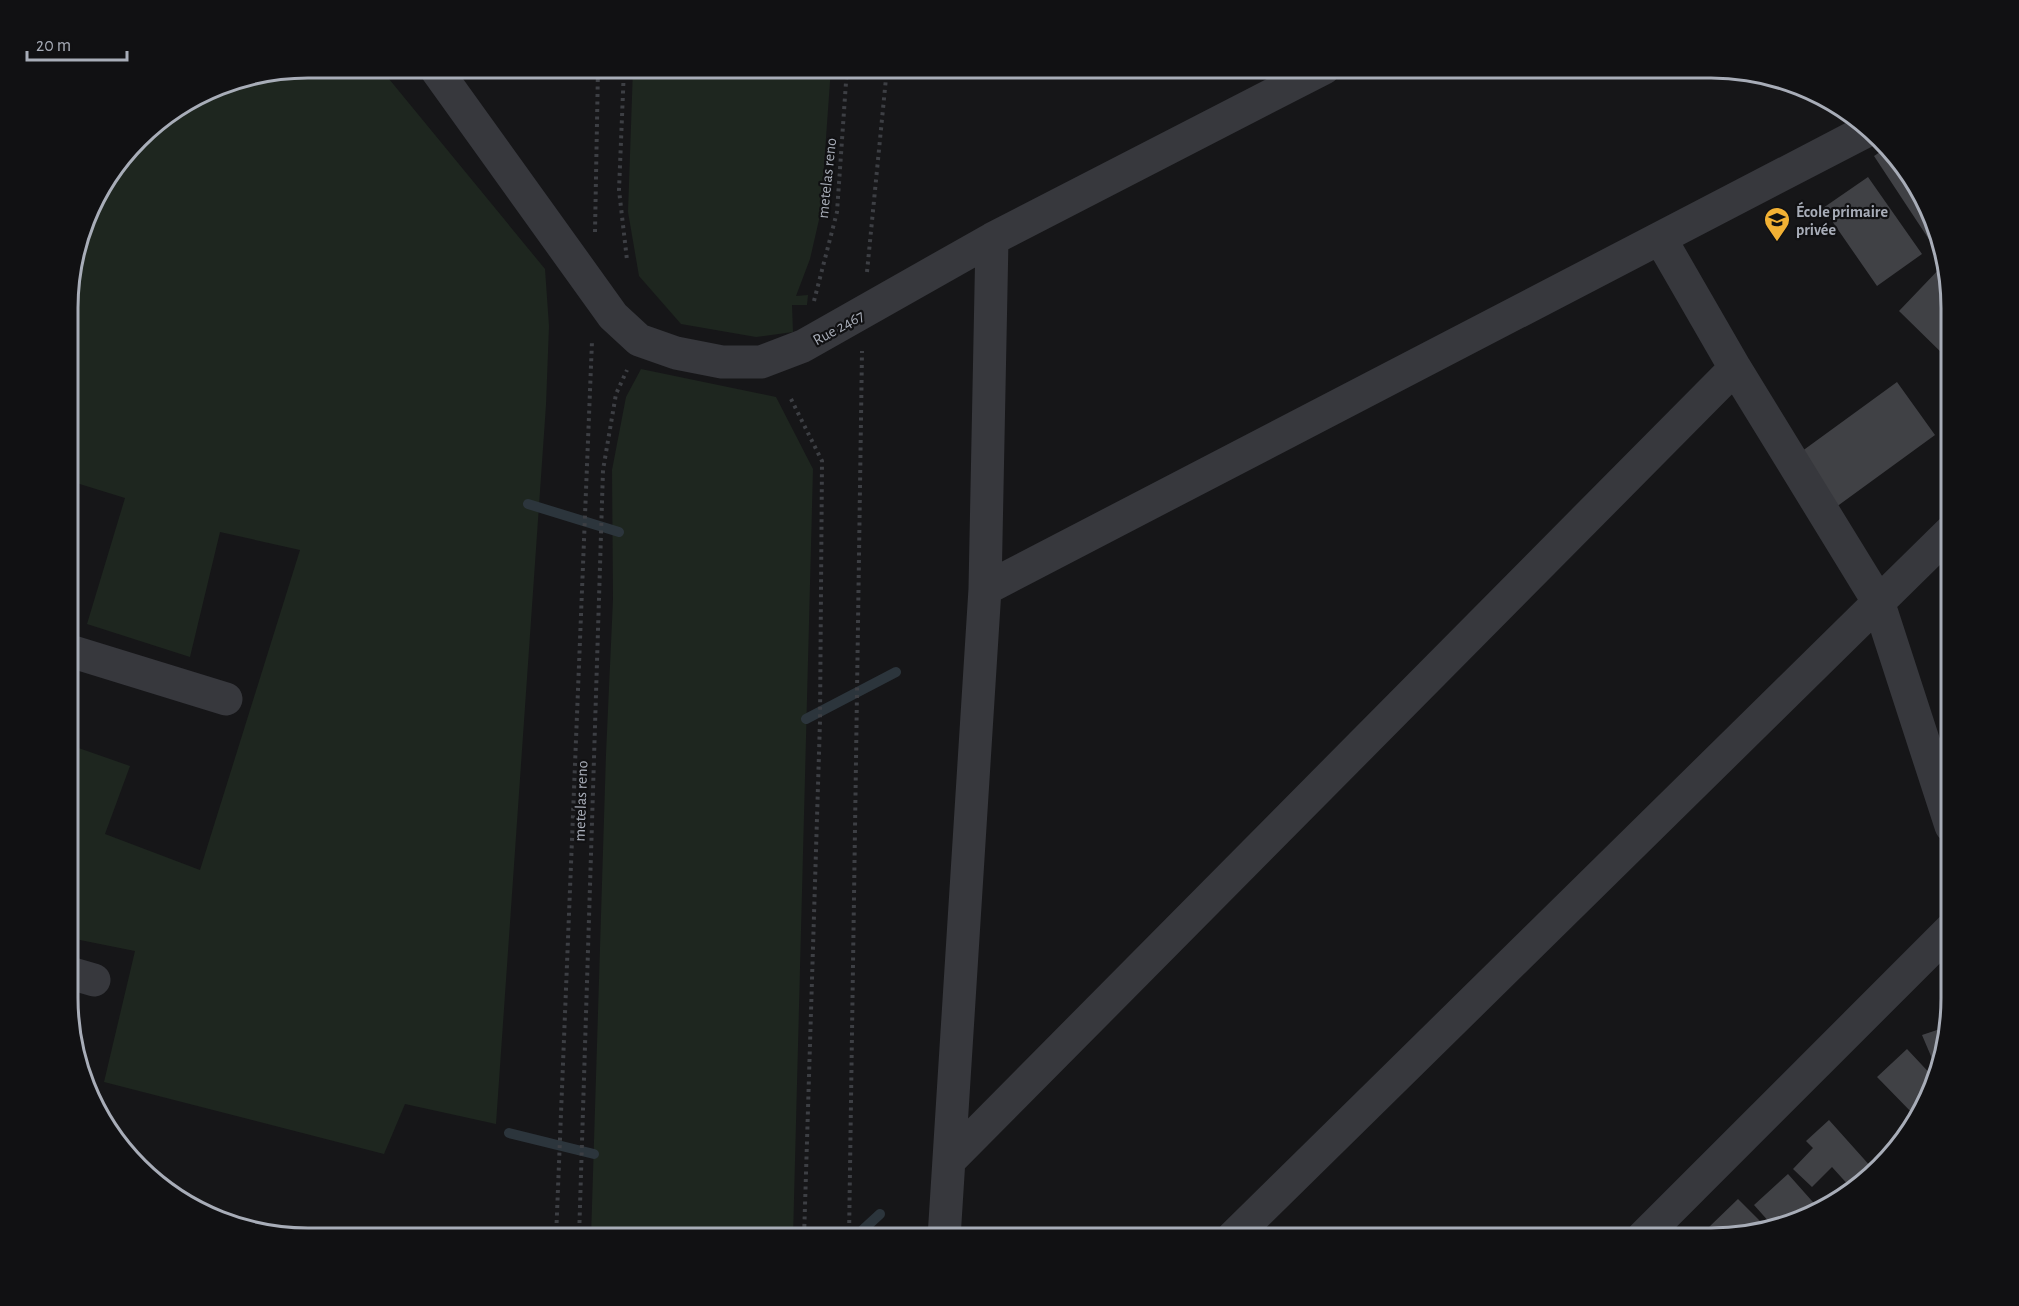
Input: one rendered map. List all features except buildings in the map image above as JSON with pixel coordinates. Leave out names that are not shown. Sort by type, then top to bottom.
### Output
[{"type":"street","name":"Rue 2467","points":[[442,78],[613,316],[639,340],[676,353],[722,362],[761,362],[803,346],[992,239],[1305,78]]},
{"type":"street","points":[[985,589],[1861,134]]},
{"type":"street","points":[[1660,238],[1735,368],[1878,601],[1941,795]]},
{"type":"street","points":[[945,1228],[985,589],[992,239]]},
{"type":"street","points":[[950,1161],[1735,368]]},
{"type":"street","points":[[1242,1228],[1941,541]]},
{"type":"street","points":[[78,654],[226,699]]},
{"type":"street","points":[[1652,1228],[1941,939]]},
{"type":"path","points":[[556,1228],[594,289],[598,78]]},
{"type":"path","points":[[624,78],[619,190],[627,260]]},
{"type":"path","name":"metelas reno","points":[[813,306],[837,212],[846,78]]},
{"type":"path","points":[[849,1228],[862,313],[886,78]]},
{"type":"path","name":"metelas reno","points":[[579,1228],[603,470],[616,394],[628,368]]},
{"type":"path","points":[[791,399],[822,461],[820,721],[804,1228]]},
{"type":"shaded area","points":[[293,78],[388,78],[545,269],[549,326],[546,405],[496,1124],[405,1104],[384,1154],[104,1082],[135,951],[78,940],[78,748],[130,766],[105,834],[200,870],[300,550],[220,532],[190,657],[87,624],[125,498],[78,483],[78,293],[82,263],[90,234],[117,180],[135,156],[156,135],[193,109],[234,90],[263,82]]},
{"type":"shaded area","points":[[633,78],[830,78],[822,194],[824,198],[810,259],[796,296],[808,295],[807,305],[792,305],[793,332],[756,337],[681,324],[639,276],[628,212]]},
{"type":"shaded area","points":[[641,369],[776,397],[813,469],[793,1228],[591,1228],[613,599],[612,470],[626,397]]},
{"type":"waterway","points":[[528,504],[619,532]]},
{"type":"waterway","points":[[806,719],[896,672]]},
{"type":"waterway","points":[[509,1133],[594,1154]]},
{"type":"waterway","points":[[865,1228],[880,1214]]},
{"type":"place","name":"École primaire privée","points":[[1777,243]]}]
